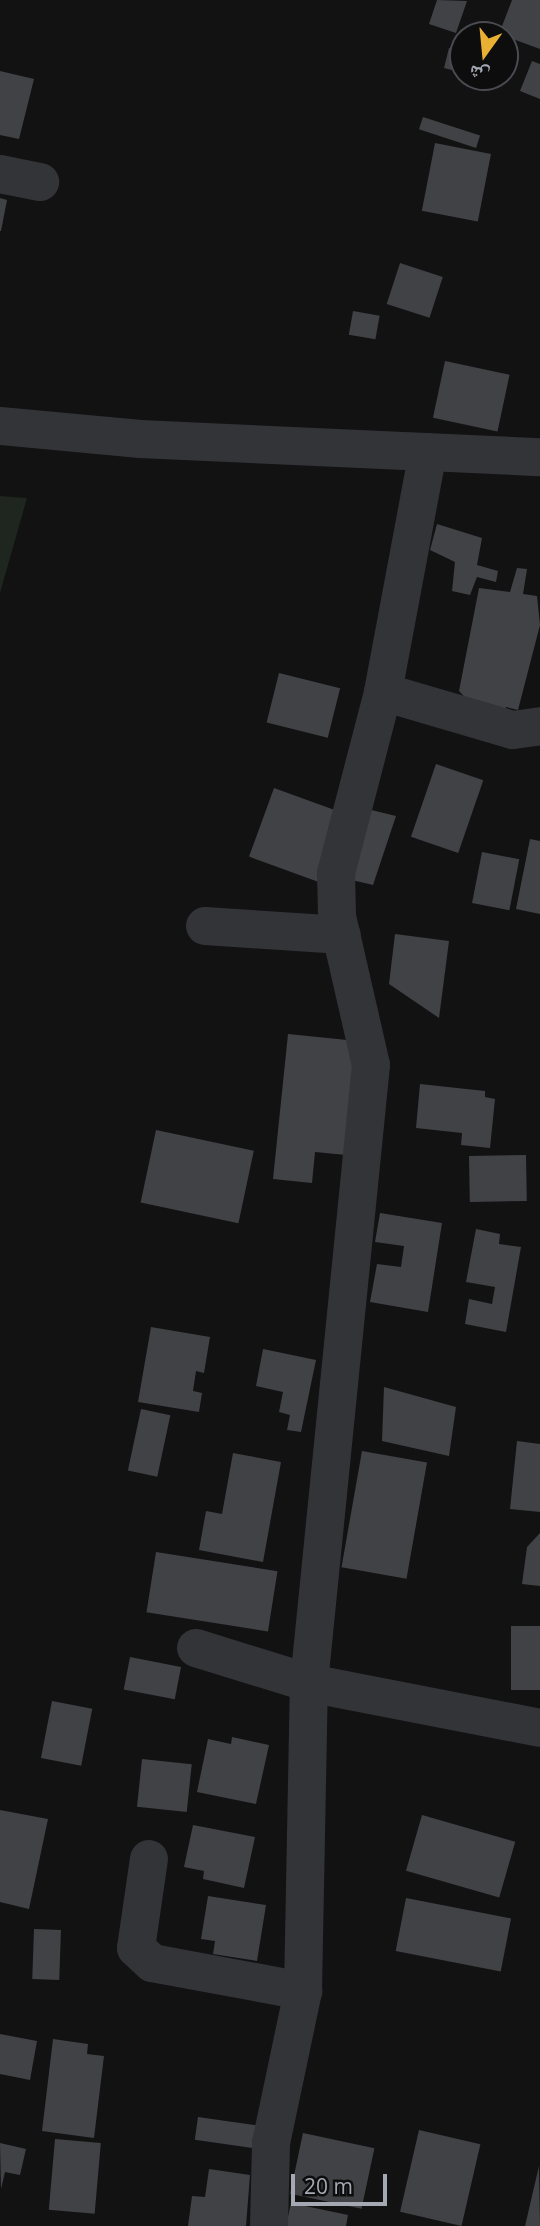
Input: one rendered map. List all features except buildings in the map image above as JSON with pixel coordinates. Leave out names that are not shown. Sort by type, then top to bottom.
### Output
[{"type":"street","points":[[0,174],[40,182]]},
{"type":"street","points":[[0,426],[540,457]]},
{"type":"street","points":[[269,2226],[271,2143],[303,1992],[309,1683],[371,1065],[342,935],[336,873],[383,692],[428,452]]},
{"type":"street","points":[[383,692],[513,730],[540,726]]},
{"type":"street","points":[[205,926],[342,935]]},
{"type":"street","points":[[196,1648],[309,1683],[540,1728]]},
{"type":"street","points":[[149,1859],[136,1948],[152,1963],[303,1992]]},
{"type":"shaded area","points":[[0,496],[27,498],[0,593]]}]
